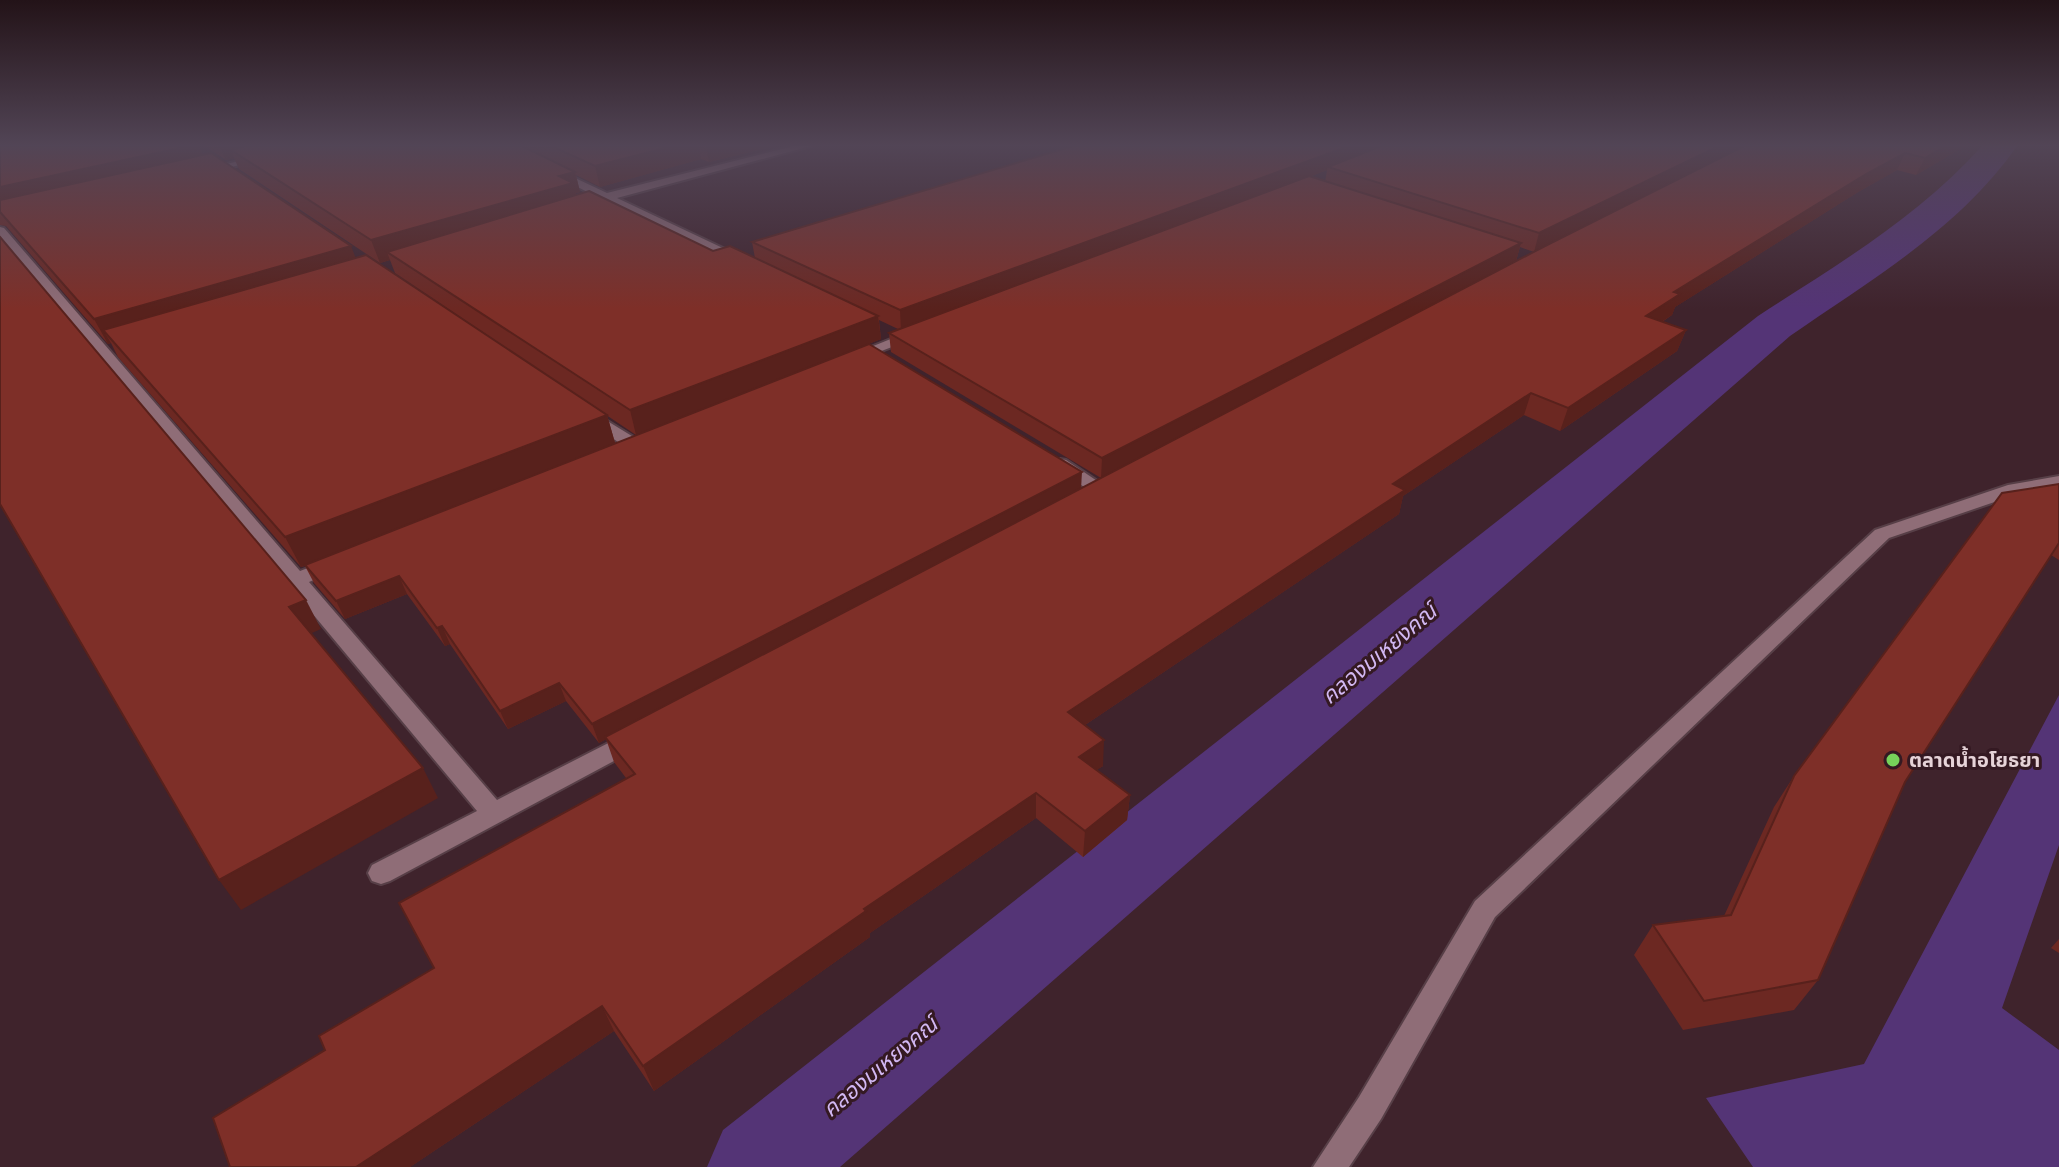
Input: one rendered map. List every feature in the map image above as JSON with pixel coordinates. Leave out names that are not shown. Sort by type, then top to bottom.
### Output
[{"type":"street","points":[[564,216],[598,200]]},
{"type":"street","points":[[613,200],[758,270]]},
{"type":"street","points":[[0,231],[111,350],[296,580],[494,814]]},
{"type":"street","points":[[729,256],[744,252]]},
{"type":"street","points":[[844,361],[879,354],[893,335],[929,328]]},
{"type":"street","points":[[582,410],[634,445]]},
{"type":"street","points":[[1049,458],[1103,491]]},
{"type":"street","points":[[1329,1167],[1370,1108],[1485,909],[1882,534],[2014,489],[2059,481]]},
{"type":"street","points":[[296,580],[355,557]]},
{"type":"street","points":[[381,873],[646,733]]},
{"type":"shaded area","points":[[2059,695],[2059,845],[2002,1008],[2059,1050],[2059,1167],[1753,1167],[1706,1098],[1864,1064]]},
{"type":"building","points":[[0,200],[282,200],[351,246],[94,319],[0,212]]},
{"type":"building","points":[[309,200],[511,200],[371,240]]},
{"type":"building","points":[[558,200],[609,200],[713,251],[730,246],[878,316],[630,410],[387,252]]},
{"type":"building","points":[[891,200],[1200,200],[900,310],[752,242]]},
{"type":"building","points":[[1244,200],[1386,200],[1521,243],[1102,458],[889,333]]},
{"type":"building","points":[[1435,200],[1606,200],[1539,233]]},
{"type":"building","points":[[1636,200],[1823,200],[1674,292],[1680,294],[1646,316],[1686,330],[1568,408],[1531,393],[1393,484],[1405,490],[1068,712],[1104,740],[1079,757],[1130,795],[1085,831],[1036,793],[864,909],[866,911],[643,1066],[602,1006],[356,1167],[230,1167],[213,1118],[325,1050],[319,1036],[434,968],[399,903],[635,774],[605,737]]},
{"type":"building","points":[[0,237],[306,600],[289,607],[423,768],[219,880],[0,504]]},
{"type":"building","points":[[366,255],[607,415],[285,537],[103,330]]},
{"type":"building","points":[[869,344],[1082,472],[592,724],[559,683],[500,711],[442,626],[437,628],[399,576],[336,601],[305,565]]},
{"type":"building","points":[[2059,484],[2059,543],[1905,782],[1818,980],[1704,1001],[1653,925],[1731,915],[1794,776],[2002,493]]},
{"type":"waterway","name":"คลองมเหยงคณ์","points":[[760,1167],[1774,326],[1916,230],[1949,200]]},
{"type":"place","name":"ตลาดน้ำอโยธยา","points":[[1893,760]]}]
